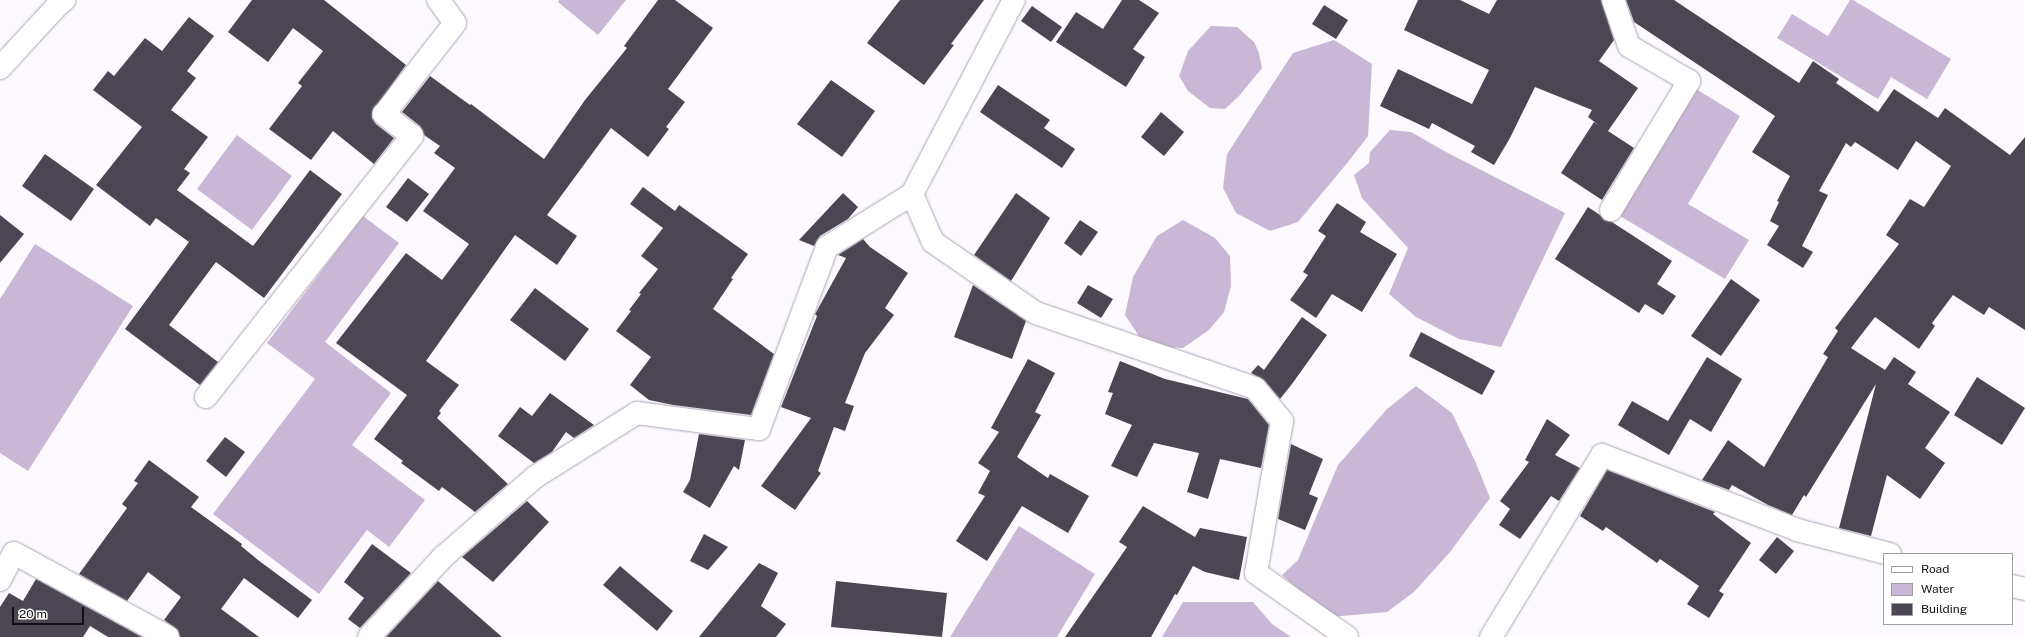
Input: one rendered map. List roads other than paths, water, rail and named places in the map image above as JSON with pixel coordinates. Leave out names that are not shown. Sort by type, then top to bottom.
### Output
[{"type":"street","points":[[0,68],[64,0]]},
{"type":"street","points":[[206,397],[412,136],[384,114],[455,23],[438,0]]},
{"type":"street","points":[[369,637],[443,557],[535,477],[637,413],[760,429],[827,247],[912,194],[1014,0]]},
{"type":"street","points":[[1611,210],[1689,81],[1629,46],[1613,0]]},
{"type":"street","points":[[912,194],[933,242],[1036,313],[1255,388],[1282,421],[1256,573],[1347,637]]},
{"type":"street","points":[[1491,637],[1602,455],[1797,530],[1886,553]]},
{"type":"street","points":[[0,580],[14,553],[168,637]]},
{"type":"street","points":[[2013,586],[2025,589]]},
{"type":"water","points":[[559,0],[626,0],[598,35],[558,2]]},
{"type":"water","points":[[1850,0],[1853,0],[1951,59],[1927,99],[1891,77],[1878,99],[1777,38],[1792,14],[1828,36]]},
{"type":"water","points":[[1211,26],[1237,27],[1254,42],[1259,53],[1262,68],[1239,96],[1225,109],[1210,108],[1188,91],[1179,76],[1188,51]]},
{"type":"water","points":[[1334,40],[1372,64],[1368,136],[1298,222],[1270,231],[1236,213],[1223,188],[1227,154],[1293,53]]},
{"type":"water","points":[[1696,89],[1740,116],[1688,204],[1749,240],[1725,279],[1620,216]]},
{"type":"water","points":[[1390,130],[1411,132],[1446,152],[1565,213],[1501,347],[1459,339],[1416,317],[1389,294],[1408,248],[1362,198],[1354,175],[1369,163],[1370,152]]},
{"type":"water","points":[[237,135],[292,176],[252,230],[197,189]]},
{"type":"water","points":[[363,216],[399,243],[325,342],[391,393],[352,445],[425,500],[389,547],[367,530],[319,594],[213,514],[315,379],[267,343]]},
{"type":"water","points":[[1183,220],[1215,238],[1230,256],[1231,286],[1224,312],[1209,330],[1183,348],[1163,347],[1143,342],[1125,315],[1133,277],[1157,236]]},
{"type":"water","points":[[35,244],[133,306],[28,471],[0,453],[0,299]]},
{"type":"water","points":[[1416,386],[1452,413],[1475,461],[1490,498],[1450,552],[1414,592],[1387,612],[1330,617],[1282,575],[1298,560],[1338,465],[1387,409]]},
{"type":"water","points":[[1019,526],[1095,574],[1057,637],[950,637]]},
{"type":"water","points":[[1183,602],[1253,602],[1272,624],[1291,637],[1162,637]]}]
